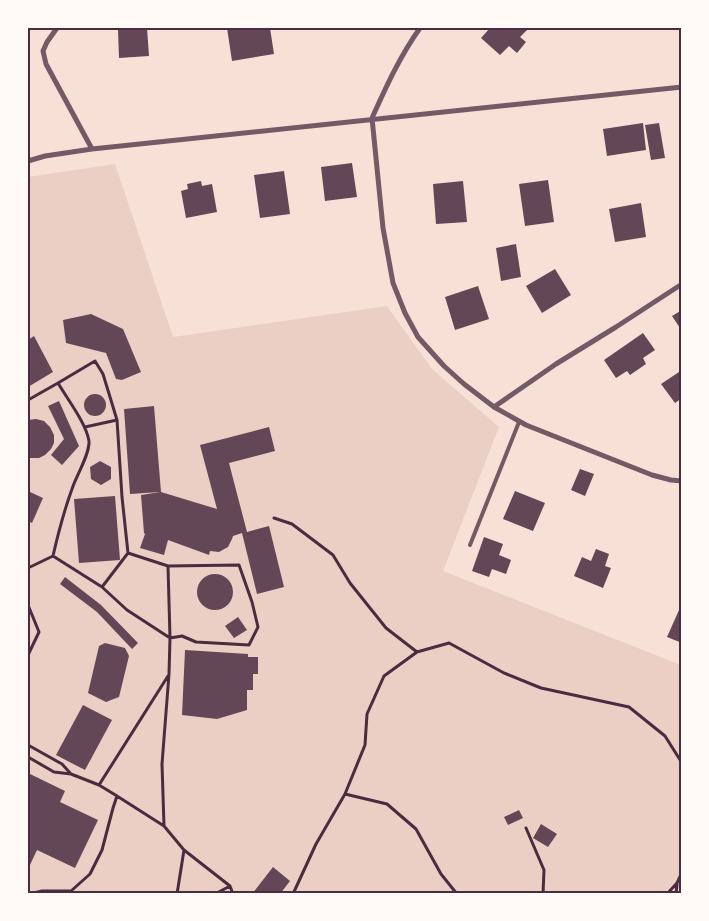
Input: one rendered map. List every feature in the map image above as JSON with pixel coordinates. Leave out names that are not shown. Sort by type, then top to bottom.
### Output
[{"type":"street","points":[[57,28],[43,51],[46,64],[92,148]]},
{"type":"street","points":[[420,28],[405,48],[372,118],[383,228],[393,283],[418,338],[464,384],[494,407],[519,422],[652,475],[682,481]]},
{"type":"street","points":[[28,161],[45,156],[92,148],[682,87]]},
{"type":"street","points":[[494,407],[556,364],[682,284]]},
{"type":"lane","points":[[470,545],[519,422]]},
{"type":"path","points":[[28,400],[95,361],[103,374],[117,420],[128,553],[102,587]]},
{"type":"path","points":[[53,556],[72,486],[85,459],[89,443],[85,427],[58,383]]},
{"type":"path","points":[[85,427],[117,420]]},
{"type":"path","points":[[274,518],[292,524],[333,555],[350,584],[386,628],[417,652]]},
{"type":"path","points":[[53,556],[102,587],[127,610],[170,638],[182,636],[196,642],[249,645],[258,627],[252,602],[239,565],[168,566],[128,553]]},
{"type":"path","points":[[28,568],[53,556]]},
{"type":"path","points":[[164,826],[162,764],[170,638],[168,566]]},
{"type":"path","points":[[28,605],[39,632],[28,655]]},
{"type":"path","points":[[295,894],[316,844],[345,794],[365,745],[367,714],[384,676],[417,652],[450,643],[504,673],[541,688],[629,707],[665,736],[682,763]]},
{"type":"path","points":[[99,785],[169,674]]},
{"type":"path","points":[[28,745],[62,764],[71,774]]},
{"type":"path","points":[[28,757],[54,772],[71,774],[99,785],[164,826],[184,850],[230,886],[233,894]]},
{"type":"path","points":[[345,794],[387,804],[416,829],[441,874],[457,894]]},
{"type":"path","points":[[28,894],[42,891],[71,891],[90,874],[102,850],[117,796]]},
{"type":"path","points":[[526,828],[544,870],[543,894]]},
{"type":"path","points":[[177,894],[184,850]]},
{"type":"path","points":[[676,894],[677,884],[682,872]]},
{"type":"path","points":[[667,894],[677,884]]},
{"type":"path","points":[[215,894],[230,886]]},
{"type":"shaded area","points":[[115,164],[173,337],[387,306],[432,369],[499,427],[443,571],[681,665],[681,893],[28,893],[28,177]]},
{"type":"building","points":[[147,28],[149,56],[119,58],[118,30]]},
{"type":"building","points":[[227,28],[270,28],[274,54],[232,61]]},
{"type":"building","points":[[490,28],[529,28],[520,37],[526,42],[517,53],[509,46],[500,55],[481,38]]},
{"type":"building","points":[[643,123],[646,150],[607,156],[603,129]]},
{"type":"building","points":[[659,123],[665,158],[651,160],[645,125]]},
{"type":"building","points":[[352,163],[357,197],[325,201],[321,167]]},
{"type":"building","points":[[284,171],[290,214],[260,218],[254,175]]},
{"type":"building","points":[[548,180],[554,222],[525,226],[519,184]]},
{"type":"building","points":[[201,181],[202,186],[212,184],[217,212],[186,218],[181,191],[188,189],[187,184]]},
{"type":"building","points":[[463,181],[467,222],[436,224],[433,184]]},
{"type":"building","points":[[641,203],[646,237],[615,242],[609,209]]},
{"type":"building","points":[[516,244],[521,277],[501,281],[496,248]]},
{"type":"building","points":[[555,269],[571,295],[542,313],[526,286]]},
{"type":"building","points":[[478,286],[489,319],[455,330],[445,297]]},
{"type":"building","points":[[682,310],[682,331],[672,316]]},
{"type":"building","points":[[91,314],[123,329],[141,372],[122,380],[116,379],[106,353],[66,343],[63,320]]},
{"type":"building","points":[[643,333],[655,350],[643,358],[646,364],[630,375],[627,371],[616,378],[604,360]]},
{"type":"building","points":[[34,336],[53,372],[28,387],[28,340]]},
{"type":"building","points":[[682,370],[682,398],[675,403],[661,384]]},
{"type":"building","points":[[95,394],[103,397],[106,405],[103,413],[95,416],[87,413],[84,405],[87,397]]},
{"type":"building","points":[[59,401],[79,446],[62,465],[51,455],[64,439],[48,406]]},
{"type":"building","points":[[154,406],[161,492],[217,509],[200,445],[269,427],[275,451],[229,463],[247,532],[269,526],[284,587],[257,594],[242,533],[233,536],[228,547],[219,552],[210,551],[209,555],[168,540],[164,555],[140,548],[145,534],[141,495],[160,492],[130,494],[124,409]]},
{"type":"building","points":[[28,420],[44,421],[50,427],[54,435],[54,443],[45,455],[39,458],[29,458]]},
{"type":"building","points":[[100,461],[111,467],[111,479],[101,485],[91,479],[90,467]]},
{"type":"building","points":[[580,469],[594,474],[585,496],[571,490]]},
{"type":"building","points":[[28,491],[43,498],[32,523],[28,521]]},
{"type":"building","points":[[515,491],[545,503],[533,531],[503,519]]},
{"type":"building","points":[[115,496],[120,560],[79,563],[74,499]]},
{"type":"building","points":[[484,537],[503,544],[499,555],[511,560],[506,574],[492,569],[489,577],[472,571]]},
{"type":"building","points":[[596,549],[609,554],[605,566],[611,568],[603,588],[574,576],[582,557],[591,561]]},
{"type":"building","points":[[215,574],[222,575],[228,579],[232,585],[232,599],[228,605],[222,609],[215,610],[208,609],[202,605],[198,599],[197,592],[198,585],[202,579],[208,575]]},
{"type":"building","points":[[65,577],[101,605],[138,643],[132,649],[97,612],[60,584]]},
{"type":"building","points":[[679,610],[682,611],[682,643],[667,637]]},
{"type":"building","points":[[238,617],[247,630],[234,638],[225,626]]},
{"type":"building","points":[[105,643],[125,648],[129,656],[119,697],[106,702],[88,693],[99,646]]},
{"type":"building","points":[[185,650],[248,654],[248,657],[258,657],[258,674],[253,674],[253,690],[247,690],[247,710],[217,719],[182,715]]},
{"type":"building","points":[[83,705],[112,720],[85,770],[56,755]]},
{"type":"building","points":[[28,773],[65,791],[60,802],[98,820],[75,868],[37,850],[30,865],[28,864]]},
{"type":"building","points":[[519,810],[523,818],[508,825],[504,817]]},
{"type":"building","points":[[541,824],[557,834],[548,847],[533,838]]},
{"type":"building","points":[[273,867],[290,881],[280,894],[252,894]]}]
